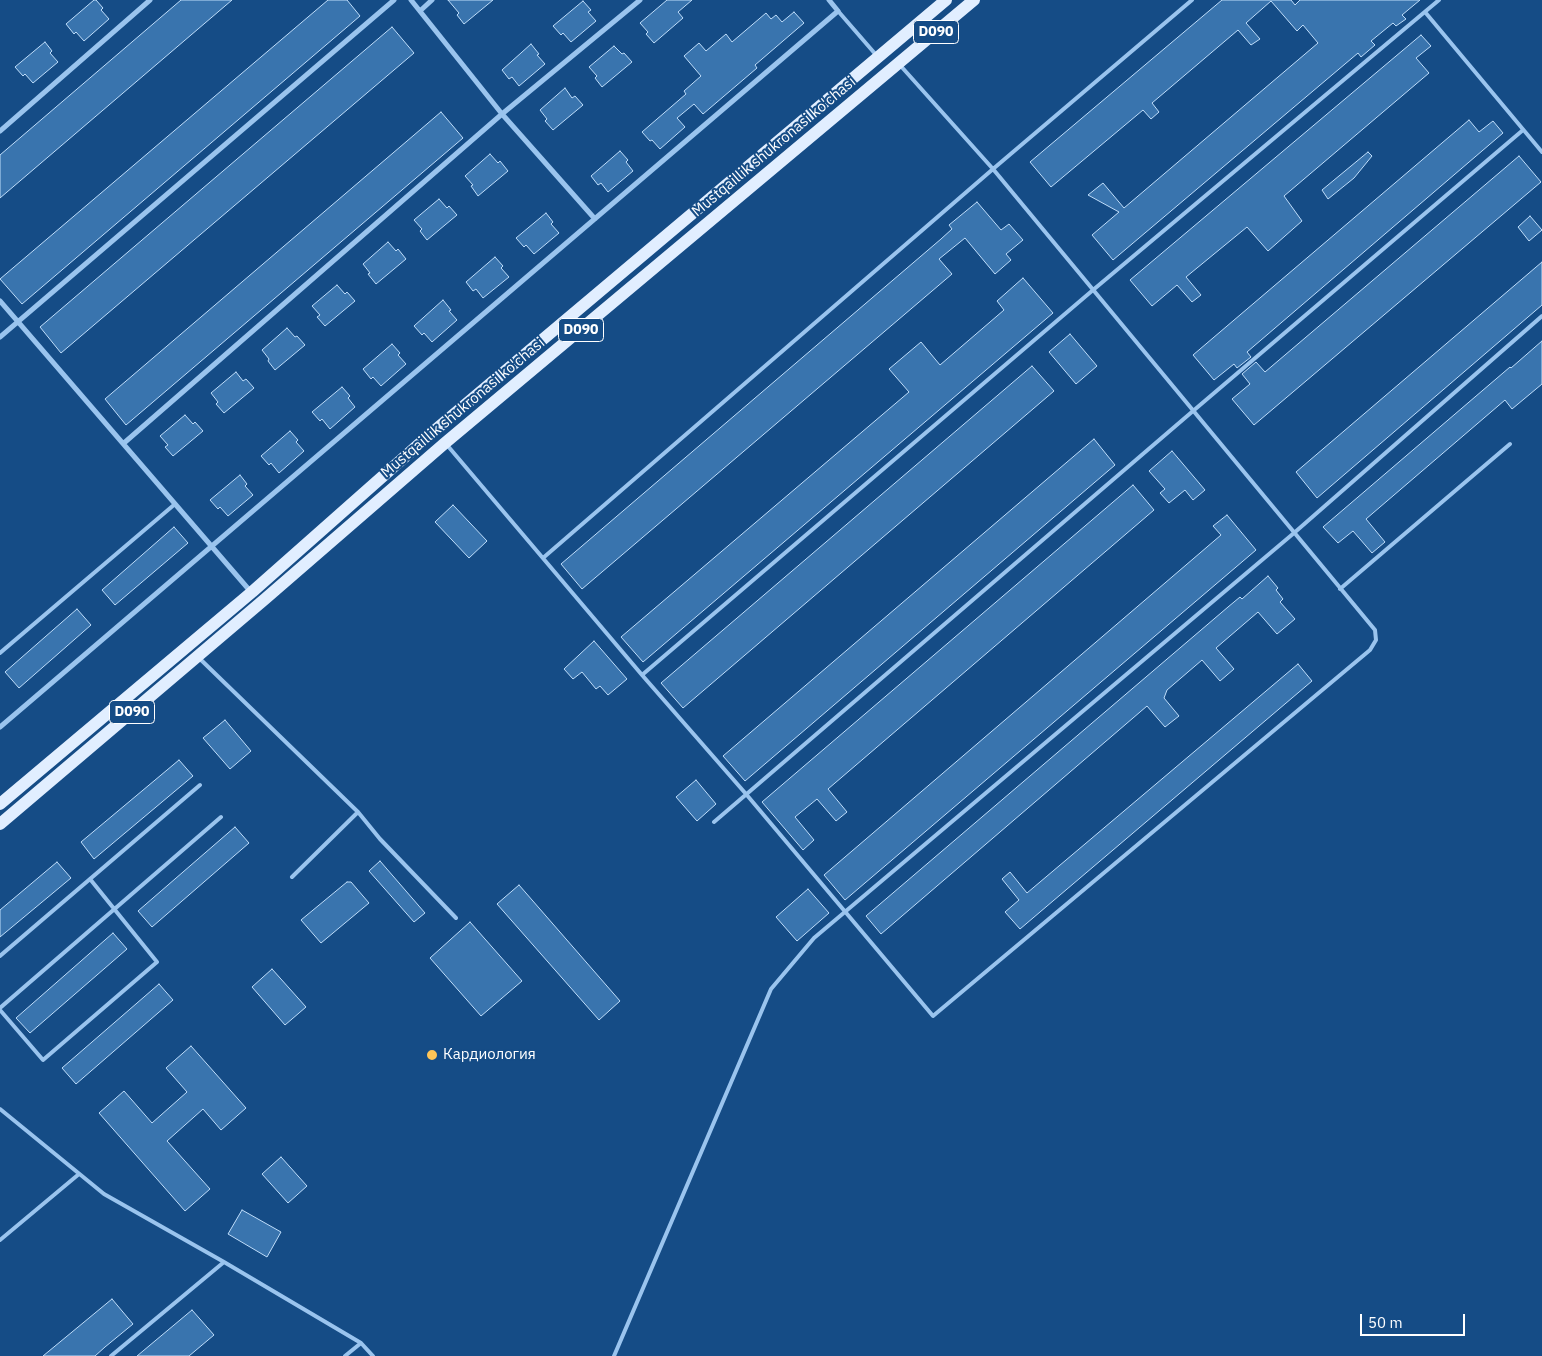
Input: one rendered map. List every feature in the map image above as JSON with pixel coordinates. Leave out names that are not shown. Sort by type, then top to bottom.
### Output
[{"type":"main road","name":"D090","points":[[878,57],[946,0]]},
{"type":"main road","name":"Mustqaillik shukronasi ko'chasi","points":[[0,824],[445,444],[974,0]]},
{"type":"main road","name":"Mustqaillik shukronasi ko'chasi","points":[[0,804],[252,592],[434,431],[878,57]]},
{"type":"street","points":[[0,131],[150,0]]},
{"type":"street","points":[[0,337],[394,0]]},
{"type":"street","points":[[411,0],[502,114],[595,219]]},
{"type":"street","points":[[420,11],[432,0]]},
{"type":"street","points":[[124,444],[502,114],[640,0]]},
{"type":"street","points":[[0,728],[838,11],[829,0]]},
{"type":"street","points":[[0,301],[252,592]]},
{"type":"lane","points":[[543,558],[993,169],[1192,0]]},
{"type":"lane","points":[[642,675],[1093,290],[1439,0]]},
{"type":"lane","points":[[838,11],[878,57]]},
{"type":"lane","points":[[1425,12],[1542,152]]},
{"type":"lane","points":[[445,444],[746,794],[933,1016],[1370,650],[1376,640],[1375,630],[993,169],[899,64]]},
{"type":"lane","points":[[714,822],[1524,130]]},
{"type":"lane","points":[[614,1356],[771,989],[814,938],[1294,533],[1542,316]]},
{"type":"lane","points":[[1340,589],[1510,444]]},
{"type":"lane","points":[[0,653],[176,504]]},
{"type":"lane","points":[[197,656],[358,812],[380,839],[456,918]]},
{"type":"lane","points":[[0,956],[200,785]]},
{"type":"lane","points":[[292,877],[358,812]]},
{"type":"lane","points":[[90,879],[114,909],[157,962],[43,1060],[0,1009],[114,909],[221,817]]},
{"type":"lane","points":[[0,1109],[104,1194],[224,1262],[360,1343],[373,1356]]},
{"type":"lane","points":[[0,1240],[79,1174]]},
{"type":"lane","points":[[111,1356],[224,1262]]},
{"type":"lane","points":[[345,1356],[360,1343]]},
{"type":"building","points":[[94,0],[103,8],[101,10],[109,19],[84,41],[76,32],[74,34],[66,24]]},
{"type":"building","points":[[181,0],[232,0],[0,198],[0,155]]},
{"type":"building","points":[[328,0],[347,0],[360,16],[22,304],[0,279]]},
{"type":"building","points":[[448,0],[493,0],[464,24],[457,15],[459,13]]},
{"type":"building","points":[[667,0],[692,0],[678,12],[683,18],[654,43],[640,23]]},
{"type":"building","points":[[1222,0],[1291,0],[1295,5],[1300,0],[1420,0],[1402,15],[1406,19],[1396,26],[1393,23],[1371,41],[1375,45],[1361,57],[1358,53],[1113,260],[1092,235],[1119,212],[1088,195],[1103,183],[1124,208],[1318,43],[1303,25],[1297,31],[1271,1],[1246,23],[1260,39],[1251,45],[1238,30],[1152,103],[1159,112],[1151,119],[1143,110],[1051,187],[1030,162]]},
{"type":"building","points":[[583,1],[591,10],[588,12],[596,21],[571,42],[553,26]]},
{"type":"building","points":[[794,12],[804,23],[755,65],[757,68],[703,114],[694,104],[677,118],[685,127],[660,149],[642,132],[686,94],[684,91],[701,76],[684,56],[699,43],[706,51],[726,34],[732,42],[766,13],[771,19],[776,15],[782,22]]},
{"type":"building","points":[[392,27],[414,53],[61,353],[40,327]]},
{"type":"building","points":[[1421,35],[1431,46],[1416,58],[1429,73],[1284,196],[1302,221],[1268,251],[1247,227],[1186,277],[1201,295],[1192,302],[1177,285],[1152,306],[1130,280]]},
{"type":"building","points":[[45,42],[52,51],[50,53],[58,62],[33,83],[15,67]]},
{"type":"building","points":[[531,44],[545,64],[519,86],[512,77],[509,79],[502,70]]},
{"type":"building","points":[[614,46],[632,62],[602,87],[595,78],[597,76],[589,67]]},
{"type":"building","points":[[565,88],[572,98],[575,96],[583,105],[553,130],[545,121],[547,119],[540,110]]},
{"type":"building","points":[[441,112],[463,138],[126,425],[105,399]]},
{"type":"building","points":[[1469,120],[1479,132],[1493,121],[1503,133],[1247,352],[1251,357],[1237,368],[1234,364],[1214,380],[1193,355]]},
{"type":"building","points":[[620,151],[628,160],[626,162],[633,171],[608,192],[601,183],[598,185],[591,176]]},
{"type":"building","points":[[1368,152],[1372,156],[1354,178],[1328,199],[1322,190]]},
{"type":"building","points":[[490,154],[498,163],[500,161],[508,171],[478,196],[471,186],[473,185],[465,176]]},
{"type":"building","points":[[1519,156],[1541,182],[1254,425],[1232,399],[1250,384],[1242,374],[1256,362],[1265,372]]},
{"type":"building","points":[[439,199],[457,215],[427,240],[420,231],[422,229],[414,220]]},
{"type":"building","points":[[977,202],[1001,230],[1009,224],[1023,240],[1006,254],[1011,260],[995,274],[965,238],[939,259],[952,274],[582,589],[561,564],[941,239],[952,229],[949,225]]},
{"type":"building","points":[[546,213],[553,222],[551,224],[559,233],[534,254],[516,238]]},
{"type":"building","points":[[1530,216],[1542,230],[1529,241],[1518,227]]},
{"type":"building","points":[[388,242],[396,251],[398,249],[406,259],[376,284],[363,264]]},
{"type":"building","points":[[495,257],[509,277],[483,298],[476,289],[473,291],[466,282]]},
{"type":"building","points":[[1542,262],[1542,305],[1317,498],[1296,472]]},
{"type":"building","points":[[1023,278],[1053,313],[643,662],[621,637],[909,392],[889,369],[921,342],[940,365],[1004,310],[997,301]]},
{"type":"building","points":[[337,285],[355,301],[325,326],[317,317],[320,315],[312,306]]},
{"type":"building","points":[[443,300],[457,320],[432,342],[414,326]]},
{"type":"building","points":[[287,328],[305,345],[275,370],[262,350]]},
{"type":"building","points":[[1070,334],[1097,366],[1076,384],[1049,352]]},
{"type":"building","points":[[1542,341],[1542,384],[1512,409],[1505,400],[1366,519],[1385,542],[1372,553],[1353,531],[1338,543],[1323,527],[1510,367]]},
{"type":"building","points":[[392,344],[406,364],[381,386],[373,377],[371,379],[363,369]]},
{"type":"building","points":[[1032,366],[1054,391],[683,708],[661,683]]},
{"type":"building","points":[[236,372],[243,381],[246,379],[254,388],[224,413],[216,404],[218,402],[211,393]]},
{"type":"building","points":[[342,387],[350,396],[348,398],[355,407],[330,429],[322,419],[320,421],[312,412]]},
{"type":"building","points":[[185,415],[203,431],[173,456],[165,447],[168,445],[160,436]]},
{"type":"building","points":[[290,431],[304,451],[279,473],[271,463],[269,465],[261,456]]},
{"type":"building","points":[[1094,439],[1115,465],[745,781],[723,756]]},
{"type":"building","points":[[1172,451],[1205,490],[1193,500],[1185,490],[1169,503],[1160,493],[1165,489],[1149,471]]},
{"type":"building","points":[[240,475],[247,484],[245,486],[253,495],[228,516],[210,500]]},
{"type":"building","points":[[1133,485],[1154,510],[828,789],[847,812],[836,821],[817,799],[795,817],[814,840],[803,850],[762,802]]},
{"type":"building","points":[[453,505],[487,541],[469,558],[435,522]]},
{"type":"building","points":[[1227,515],[1256,550],[845,900],[824,875],[1221,535],[1213,526]]},
{"type":"building","points":[[174,527],[188,543],[115,605],[102,590]]},
{"type":"building","points":[[1268,576],[1278,588],[1276,590],[1283,599],[1280,602],[1295,619],[1277,634],[1258,612],[1216,648],[1234,669],[1220,681],[1202,660],[1167,690],[1164,698],[1179,716],[1165,727],[1147,706],[881,934],[866,916],[1228,607],[1240,597],[1242,599]]},
{"type":"building","points":[[77,609],[91,625],[19,688],[5,672]]},
{"type":"building","points":[[594,641],[627,679],[608,695],[600,686],[596,689],[582,672],[573,679],[564,669]]},
{"type":"building","points":[[1298,664],[1312,681],[1020,929],[1005,912],[1019,900],[1002,879],[1010,872],[1027,893]]},
{"type":"building","points":[[225,720],[251,751],[230,769],[203,738]]},
{"type":"building","points":[[179,760],[193,776],[94,859],[81,842]]},
{"type":"building","points":[[696,780],[716,804],[697,821],[676,797]]},
{"type":"building","points":[[235,827],[249,843],[152,927],[138,911]]},
{"type":"building","points":[[380,861],[425,913],[414,922],[369,871]]},
{"type":"building","points":[[57,862],[71,878],[0,937],[0,910]]},
{"type":"building","points":[[347,882],[351,882],[369,903],[321,943],[301,920]]},
{"type":"building","points":[[519,885],[620,1001],[599,1020],[497,904]]},
{"type":"building","points":[[808,889],[829,913],[797,941],[776,917]]},
{"type":"building","points":[[470,922],[522,981],[481,1016],[430,958]]},
{"type":"building","points":[[113,933],[127,949],[30,1033],[16,1018]]},
{"type":"building","points":[[272,969],[306,1007],[285,1025],[252,987]]},
{"type":"building","points":[[159,984],[173,1000],[76,1084],[62,1068]]},
{"type":"building","points":[[191,1046],[246,1108],[221,1130],[203,1109],[167,1141],[210,1189],[185,1211],[99,1113],[124,1091],[152,1123],[187,1092],[166,1068]]},
{"type":"building","points":[[281,1157],[307,1186],[288,1203],[262,1174]]},
{"type":"building","points":[[242,1210],[281,1232],[267,1257],[228,1234]]},
{"type":"building","points":[[112,1299],[133,1324],[95,1356],[43,1356]]},
{"type":"building","points":[[192,1310],[214,1335],[189,1356],[137,1356]]},
{"type":"place","name":"Кардиология","points":[[432,1055]]}]
